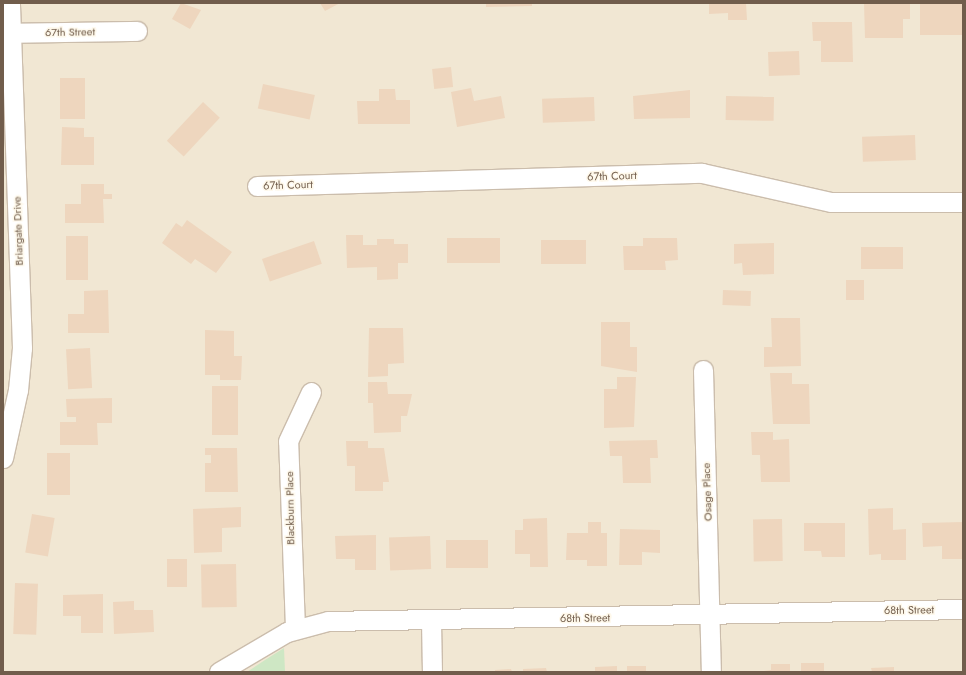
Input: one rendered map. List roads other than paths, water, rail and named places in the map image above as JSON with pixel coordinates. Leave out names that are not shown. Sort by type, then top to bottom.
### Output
[{"type":"street","name":"Briargate Drive","points":[[3,458],[18,390],[22,348],[7,33],[10,3]]},
{"type":"street","name":"67th Street","points":[[7,33],[137,31]]},
{"type":"street","name":"67th Court","points":[[257,186],[702,173],[831,202],[963,202]]},
{"type":"street","name":"Osage Place","points":[[703,370],[711,672]]},
{"type":"street","name":"Blackburn Place","points":[[295,628],[288,441],[311,392]]},
{"type":"street","name":"68th Street","points":[[219,672],[295,628],[328,621],[431,621],[963,609]]},
{"type":"street","points":[[431,621],[432,672]]}]
